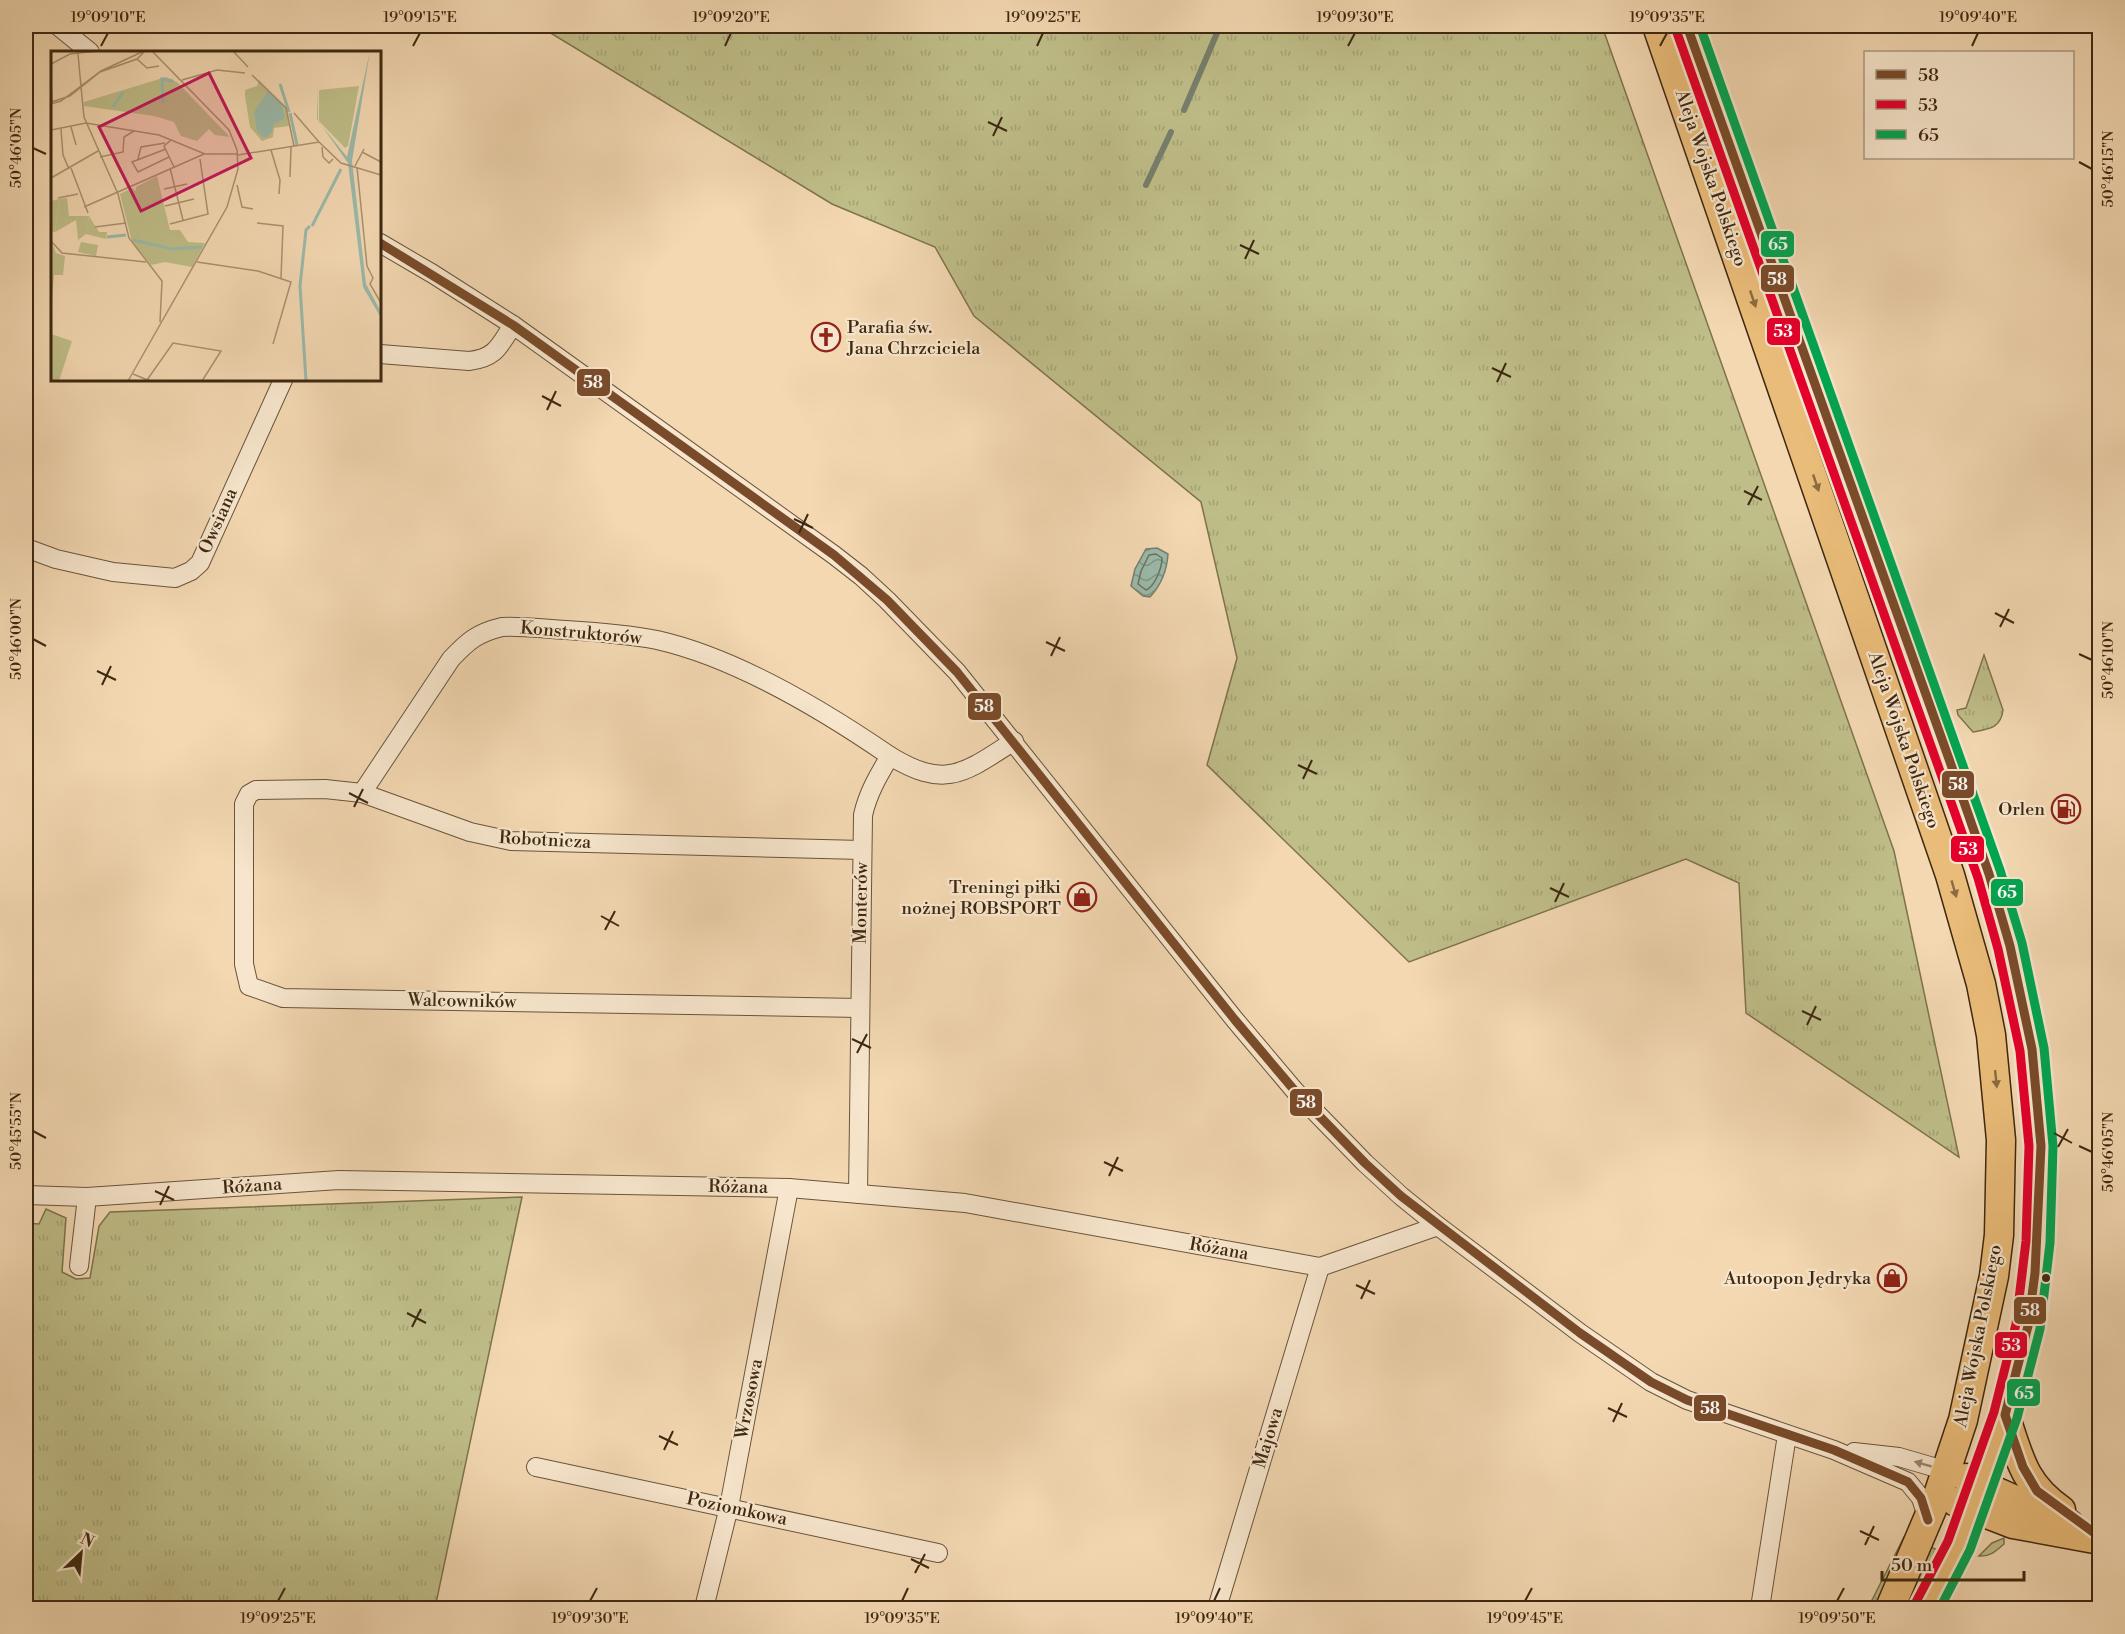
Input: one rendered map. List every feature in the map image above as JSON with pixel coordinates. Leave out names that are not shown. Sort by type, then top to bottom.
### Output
[{"type":"main road","name":"Aleja Wojska Polskiego","points":[[1657,26],[1934,824],[1981,984],[1989,1025],[2001,1140],[1999,1235],[1994,1276],[1965,1412],[1937,1495],[1890,1608]]},
{"type":"main road","name":"Aleja Wojska Polskiego","points":[[1687,26],[1985,863],[2010,946],[2032,1049],[2041,1146],[2038,1242],[2028,1326],[2005,1415],[1978,1496],[1959,1546],[1928,1608]]},
{"type":"main road","points":[[2005,1415],[2023,1467],[2037,1491],[2100,1538]]},
{"type":"main road","points":[[1937,1495],[1978,1496],[2100,1538]]},
{"type":"street","points":[[58,26],[89,51]]},
{"type":"street","points":[[381,244],[513,325],[861,576],[923,635],[957,672],[1235,1020],[1295,1091],[1365,1163],[1438,1226],[1580,1334],[1651,1382],[1687,1400],[1834,1450],[1908,1482],[1921,1498],[1937,1495]]},
{"type":"street","points":[[381,354],[469,362],[483,360],[495,352],[513,325]]},
{"type":"street","name":"Owsiana","points":[[26,548],[56,559],[113,572],[175,578],[191,571],[200,563],[283,381]]},
{"type":"street","name":"Konstruktorów","points":[[362,793],[451,659],[469,640],[489,630],[502,627],[616,634],[658,640],[700,653],[793,696],[846,726],[890,756]]},
{"type":"street","points":[[890,756],[910,768],[930,775],[949,776],[976,766],[1014,741]]},
{"type":"street","name":"Monterów","points":[[858,1194],[863,815],[866,798],[890,756]]},
{"type":"street","name":"Robotnicza","points":[[244,804],[249,794],[256,790],[325,789],[362,793],[470,832],[511,841],[862,850]]},
{"type":"street","name":"Walcowników","points":[[244,804],[244,964],[249,986],[264,993],[283,998],[860,1008]]},
{"type":"street","name":"Różana","points":[[26,1195],[87,1197],[339,1180],[789,1188],[965,1203],[1320,1267],[1438,1226]]},
{"type":"street","name":"Wrzosowa","points":[[704,1608],[729,1507],[789,1188]]},
{"type":"street","points":[[79,1266],[87,1197]]},
{"type":"street","name":"Majowa","points":[[1217,1608],[1320,1267]]},
{"type":"street","points":[[1760,1608],[1787,1435]]},
{"type":"street","points":[[1834,1450],[1899,1457],[1937,1495]]},
{"type":"street","name":"Poziomkowa","points":[[536,1467],[938,1553]]},
{"type":"green space","points":[[539,26],[1602,26],[1894,851],[1959,1157],[1746,1013],[1739,883],[1686,859],[1409,962],[1207,765],[1237,658],[1201,502],[974,316],[935,247],[832,204]]},
{"type":"green space","points":[[1984,655],[2003,710],[2000,721],[1993,727],[1973,732],[1958,715],[1957,710],[1966,708]]},
{"type":"green space","points":[[522,1197],[435,1608],[26,1608],[26,1223],[39,1224],[46,1209],[66,1218],[62,1272],[76,1279],[90,1278],[99,1226],[110,1212]]},
{"type":"green space","points":[[1906,1537],[1878,1605],[1876,1608],[1868,1608]]},
{"type":"green space","points":[[2004,1538],[2004,1544],[1995,1551],[1986,1556],[1979,1556],[1992,1543]]},
{"type":"green space","points":[[1928,1546],[1940,1551],[1912,1608],[1901,1608]]},
{"type":"water","points":[[1157,548],[1168,554],[1165,571],[1150,597],[1143,596],[1131,586],[1135,569],[1146,549]]},
{"type":"waterway","points":[[1184,110],[1220,26]]},
{"type":"waterway","points":[[1146,185],[1171,132]]},
{"type":"transit line","name":"58","points":[[1687,26],[1949,759],[1989,874],[2010,946],[2032,1049],[2041,1146],[2035,1273],[2028,1326],[2005,1415],[2023,1467],[2037,1491],[2100,1537]]},
{"type":"transit line","name":"65","points":[[1700,26],[2000,870],[2022,943],[2044,1048],[2053,1146],[2050,1243],[2040,1329],[2017,1418],[1970,1550],[1940,1608]]},
{"type":"transit line","name":"53","points":[[1676,30],[1978,878],[1998,949],[2020,1051],[2029,1146],[2026,1241],[2016,1324],[1994,1412],[1948,1541],[1916,1602]]},
{"type":"transit line","name":"58","points":[[381,244],[513,325],[834,555],[887,600],[957,672],[1235,1020],[1295,1091],[1365,1163],[1401,1196],[1580,1333],[1651,1382],[1687,1400],[1834,1450],[1908,1482],[1921,1498],[1928,1520]]},
{"type":"place","name":"Parafia św. Jana Chrzciciela","points":[[826,337]]},
{"type":"place","name":"Orlen","points":[[2066,809]]},
{"type":"place","name":"Treningi piłki nożnej ROBSPORT","points":[[1082,897]]},
{"type":"place","name":"Autoopon Jędryka","points":[[1892,1278]]}]
